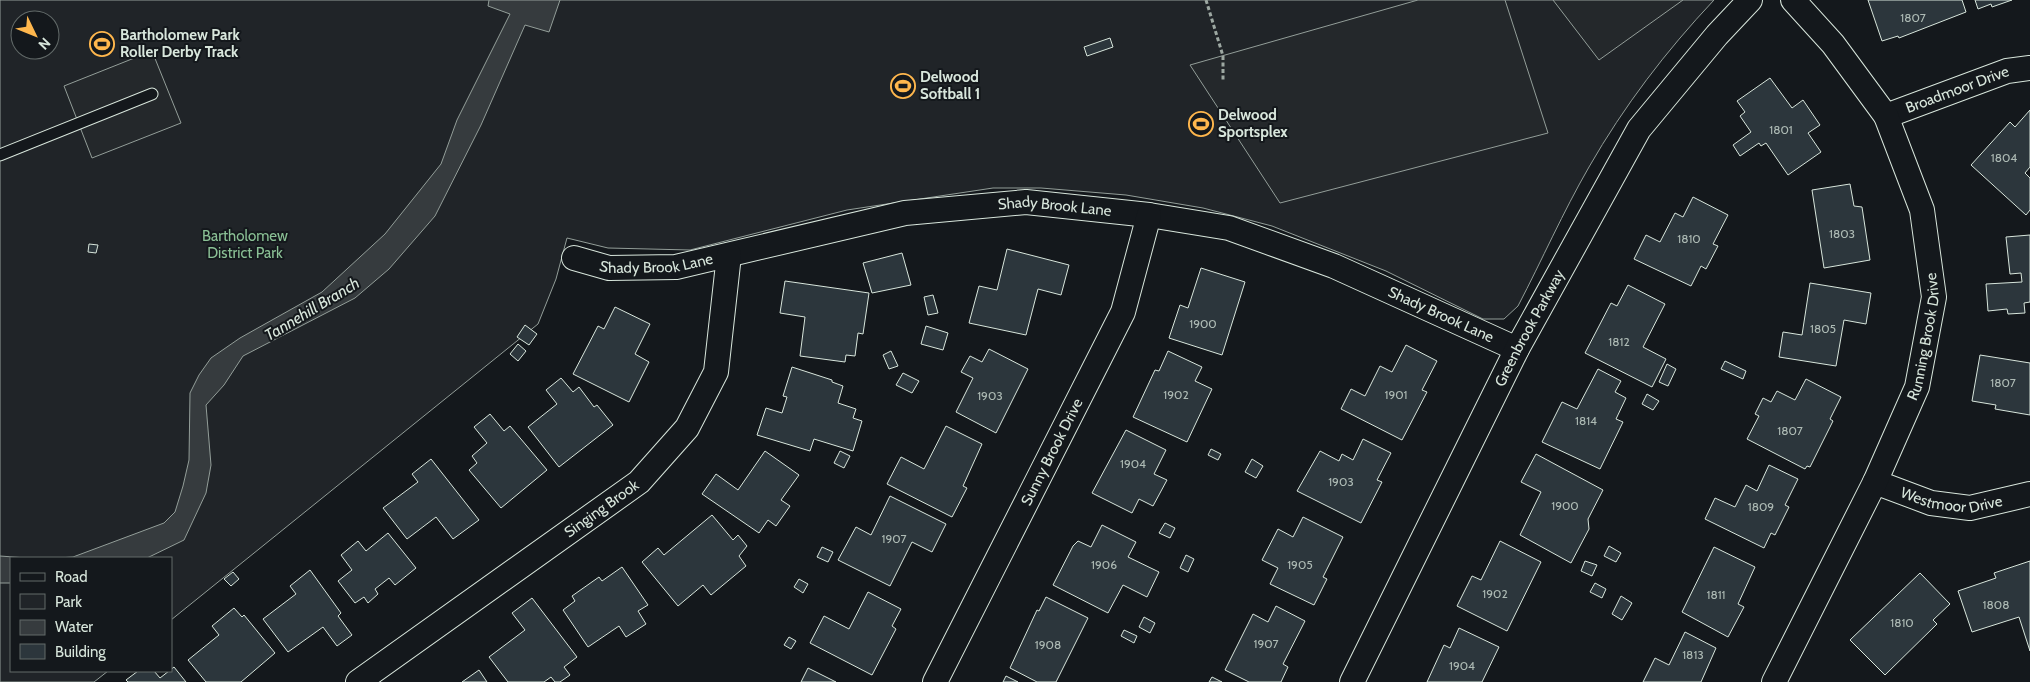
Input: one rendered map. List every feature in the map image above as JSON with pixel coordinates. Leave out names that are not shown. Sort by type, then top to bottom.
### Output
[{"type":"street","name":"Greenbrook Parkway","points":[[1352,682],[1517,349],[1638,129],[1717,35],[1750,0]]},
{"type":"street","name":"Running Brook Drive","points":[[1774,682],[1875,482],[1917,387],[1934,297],[1922,210],[1886,116],[1833,44],[1793,0]]},
{"type":"street","name":"Broadmoor Drive","points":[[1886,116],[2007,71],[2030,68]]},
{"type":"street","name":"Shady Brook Lane","points":[[574,258],[609,268],[676,267],[905,213],[1026,202],[1149,215],[1229,228],[1316,260],[1517,349]]},
{"type":"street","name":"Sunny Brook Drive","points":[[935,682],[1123,312],[1149,215]]},
{"type":"street","name":"Singing Brook","points":[[358,682],[639,482],[681,435],[716,372],[729,255]]},
{"type":"street","name":"Westmoor Drive","points":[[1875,482],[1931,503],[1970,508],[2030,494]]},
{"type":"lane","points":[[0,155],[152,94]]},
{"type":"path","points":[[1206,0],[1223,56],[1223,80]]},
{"type":"green space","name":"Bartholomew District Park","points":[[0,0],[1714,0],[1663,59],[1631,101],[1602,144],[1579,184],[1518,306],[1504,319],[1483,319],[1386,271],[1272,226],[1203,208],[1126,195],[1041,188],[993,188],[847,210],[690,250],[608,248],[567,238],[556,279],[538,324],[172,619],[172,557],[10,557],[10,672],[107,672],[94,682],[0,682]]},
{"type":"shaded area","points":[[1418,0],[1505,0],[1548,133],[1280,203],[1190,65]]},
{"type":"shaded area","points":[[1553,0],[1683,0],[1599,60]]},
{"type":"shaded area","points":[[152,51],[181,123],[92,158],[64,86]]},
{"type":"water","name":"Tannehill Branch","points":[[489,0],[560,0],[549,32],[525,25],[481,125],[435,216],[389,269],[355,298],[243,356],[224,385],[206,405],[211,465],[206,493],[184,540],[149,557],[73,557],[164,523],[175,512],[189,460],[190,393],[199,375],[211,358],[240,338],[322,292],[385,234],[441,164],[457,120],[510,14],[488,6]]},
{"type":"water","points":[[0,556],[14,557],[10,557],[10,583],[0,583]]},
{"type":"building","points":[[1868,0],[1962,0],[1966,12],[1899,38],[1898,36],[1882,41]]},
{"type":"building","points":[[1975,0],[2012,0],[1992,7],[1991,4],[1978,9]]},
{"type":"building","points":[[1110,38],[1113,47],[1087,56],[1084,47]]},
{"type":"building","points":[[1770,78],[1792,108],[1803,100],[1820,125],[1808,133],[1821,152],[1788,175],[1766,143],[1761,146],[1759,143],[1740,156],[1733,145],[1751,132],[1740,116],[1745,112],[1737,101]]},
{"type":"building","points":[[2030,110],[2030,167],[2025,173],[2030,178],[2030,210],[2026,215],[1971,165],[2010,122],[2015,127]]},
{"type":"building","points":[[1850,184],[1854,206],[1862,207],[1870,260],[1824,268],[1812,190]]},
{"type":"building","points":[[1693,197],[1728,215],[1713,244],[1718,246],[1706,269],[1701,266],[1691,286],[1634,259],[1646,235],[1660,242],[1675,213],[1683,217]]},
{"type":"building","points":[[2030,235],[2030,302],[2024,303],[2025,313],[2008,314],[2007,309],[1988,311],[1986,284],[2022,282],[2021,273],[2010,274],[2006,237]]},
{"type":"building","points":[[89,244],[98,245],[96,253],[88,252]]},
{"type":"building","points":[[1007,249],[1069,265],[1061,295],[1038,289],[1026,335],[969,323],[979,286],[997,290]]},
{"type":"building","points":[[902,253],[911,285],[872,293],[863,263]]},
{"type":"building","points":[[1201,268],[1245,282],[1222,355],[1169,338],[1180,305],[1188,308]]},
{"type":"building","points":[[785,281],[869,293],[863,334],[858,333],[855,356],[846,355],[845,362],[800,356],[805,317],[780,313]]},
{"type":"building","points":[[1810,283],[1871,293],[1866,324],[1844,320],[1836,366],[1779,357],[1783,332],[1802,335]]},
{"type":"building","points":[[1628,285],[1665,304],[1643,347],[1666,359],[1652,387],[1585,353],[1611,303],[1617,306]]},
{"type":"building","points":[[933,295],[938,313],[928,315],[924,297]]},
{"type":"building","points":[[615,307],[650,324],[635,354],[649,362],[629,402],[573,374],[598,326],[604,329]]},
{"type":"building","points":[[525,325],[537,334],[529,345],[517,337]]},
{"type":"building","points":[[926,326],[948,333],[943,350],[921,344]]},
{"type":"building","points":[[518,344],[526,351],[518,361],[510,354]]},
{"type":"building","points":[[1406,345],[1437,361],[1422,390],[1427,392],[1402,440],[1341,409],[1351,389],[1365,396],[1380,366],[1392,372]]},
{"type":"building","points":[[989,349],[1028,369],[996,433],[956,412],[973,378],[961,372],[970,356],[982,362]]},
{"type":"building","points":[[891,351],[898,366],[889,369],[883,355]]},
{"type":"building","points":[[1168,351],[1202,367],[1195,381],[1212,389],[1187,442],[1133,417],[1155,370],[1159,371]]},
{"type":"building","points":[[1980,355],[2030,363],[2030,415],[1995,409],[1996,405],[1972,401]]},
{"type":"building","points":[[1725,361],[1746,371],[1743,379],[1721,369]]},
{"type":"building","points":[[1667,364],[1676,369],[1668,386],[1659,382]]},
{"type":"building","points":[[792,367],[832,380],[832,382],[843,386],[838,403],[856,409],[853,418],[862,421],[853,451],[814,439],[810,451],[757,435],[766,408],[782,413],[787,397],[783,396]]},
{"type":"building","points":[[1598,369],[1621,381],[1615,392],[1626,398],[1616,419],[1623,422],[1600,469],[1542,442],[1562,402],[1577,409]]},
{"type":"building","points":[[903,373],[919,381],[912,393],[896,385]]},
{"type":"building","points":[[561,378],[573,392],[579,387],[594,407],[597,405],[613,425],[559,467],[528,427],[557,404],[546,390]]},
{"type":"building","points":[[1806,379],[1841,397],[1830,419],[1833,421],[1810,467],[1807,466],[1805,469],[1747,439],[1759,416],[1755,414],[1763,398],[1771,402],[1777,391],[1795,400]]},
{"type":"building","points":[[1647,394],[1659,401],[1653,410],[1642,404]]},
{"type":"building","points":[[490,414],[504,431],[510,426],[547,470],[501,508],[469,470],[477,463],[472,456],[487,443],[474,427]]},
{"type":"building","points":[[946,426],[982,444],[963,486],[967,488],[952,517],[887,484],[901,457],[924,469]]},
{"type":"building","points":[[1126,430],[1166,450],[1154,474],[1167,480],[1153,506],[1139,499],[1132,513],[1092,493]]},
{"type":"building","points":[[1363,439],[1391,453],[1377,480],[1382,482],[1361,523],[1297,491],[1320,451],[1339,461],[1342,454],[1353,460]]},
{"type":"building","points":[[1211,449],[1221,454],[1218,460],[1208,455]]},
{"type":"building","points":[[765,451],[799,475],[781,500],[790,506],[776,526],[768,520],[759,533],[702,494],[716,474],[738,490]]},
{"type":"building","points":[[840,451],[850,456],[844,468],[834,463]]},
{"type":"building","points":[[1536,454],[1603,490],[1588,519],[1589,529],[1571,563],[1520,535],[1541,492],[1521,482]]},
{"type":"building","points":[[431,459],[479,520],[453,539],[436,517],[407,539],[383,508],[418,482],[412,474]]},
{"type":"building","points":[[1252,459],[1263,466],[1256,478],[1245,472]]},
{"type":"building","points":[[1769,465],[1798,479],[1785,505],[1789,507],[1775,535],[1771,533],[1764,548],[1705,519],[1715,498],[1735,507],[1746,485],[1757,491]]},
{"type":"building","points":[[890,496],[946,524],[932,552],[912,542],[890,586],[838,560],[856,527],[871,535]]},
{"type":"building","points":[[712,515],[733,540],[738,535],[747,546],[739,556],[746,566],[711,595],[703,585],[678,606],[642,562],[658,548],[664,555]]},
{"type":"building","points":[[1303,517],[1343,537],[1323,577],[1327,579],[1314,605],[1270,584],[1278,568],[1262,560],[1278,529],[1293,537]]},
{"type":"building","points":[[1165,523],[1175,528],[1170,538],[1159,533]]},
{"type":"building","points":[[1102,525],[1136,542],[1128,557],[1159,572],[1147,597],[1123,585],[1108,613],[1053,585],[1073,546],[1078,541],[1091,547]]},
{"type":"building","points":[[388,533],[416,568],[395,585],[389,578],[375,589],[378,594],[368,603],[364,597],[355,603],[338,581],[352,570],[341,555],[358,541],[366,551]]},
{"type":"building","points":[[1500,541],[1541,562],[1507,631],[1457,606],[1472,576],[1481,580]]},
{"type":"building","points":[[1609,546],[1621,553],[1616,562],[1604,556]]},
{"type":"building","points":[[822,547],[833,552],[828,562],[817,557]]},
{"type":"building","points":[[1714,547],[1755,567],[1738,604],[1744,607],[1728,637],[1682,612]]},
{"type":"building","points":[[1186,555],[1194,559],[1188,572],[1180,568]]},
{"type":"building","points":[[1585,561],[1597,565],[1592,576],[1581,571]]},
{"type":"building","points":[[2030,561],[2030,651],[2019,617],[1972,632],[1958,591],[1996,578],[1994,573]]},
{"type":"building","points":[[622,567],[648,605],[638,611],[646,624],[626,637],[619,626],[588,647],[563,610],[575,601],[572,596],[599,577],[602,581]]},
{"type":"building","points":[[310,570],[341,613],[338,616],[352,635],[337,646],[323,627],[288,652],[263,619],[296,594],[290,586]]},
{"type":"building","points":[[233,572],[239,579],[231,586],[224,579]]},
{"type":"building","points":[[1920,573],[1950,604],[1933,620],[1937,624],[1885,675],[1850,640]]},
{"type":"building","points":[[799,579],[808,584],[803,593],[794,587]]},
{"type":"building","points":[[1595,583],[1606,589],[1602,598],[1590,592]]},
{"type":"building","points":[[868,592],[901,609],[892,626],[896,629],[872,675],[810,643],[824,616],[849,629]]},
{"type":"building","points":[[1621,596],[1632,603],[1622,620],[1612,614]]},
{"type":"building","points":[[1046,597],[1088,618],[1056,682],[1037,682],[1010,668],[1037,610],[1039,611]]},
{"type":"building","points":[[532,598],[577,657],[564,667],[570,675],[560,682],[555,682],[551,677],[544,682],[508,682],[489,657],[525,630],[512,613]]},
{"type":"building","points":[[1276,606],[1305,621],[1283,664],[1288,667],[1281,682],[1249,682],[1225,670],[1253,614],[1268,622]]},
{"type":"building","points":[[234,608],[242,617],[244,615],[275,653],[241,682],[206,682],[188,660],[219,635],[212,626]]},
{"type":"building","points":[[1144,617],[1155,623],[1150,633],[1139,627]]},
{"type":"building","points":[[1459,628],[1499,647],[1482,682],[1427,682],[1444,645],[1450,648]]},
{"type":"building","points":[[1124,630],[1137,636],[1134,643],[1121,636]]},
{"type":"building","points":[[1685,632],[1716,648],[1701,682],[1643,682],[1655,658],[1669,665]]},
{"type":"building","points":[[789,637],[796,641],[791,649],[784,645]]},
{"type":"building","points":[[174,667],[186,682],[128,682],[126,680],[137,672],[155,672],[160,678],[168,672],[172,672]]},
{"type":"building","points":[[808,668],[836,682],[801,682]]},
{"type":"building","points":[[479,670],[487,682],[462,682]]},
{"type":"building","points":[[1006,676],[1018,682],[1003,682]]},
{"type":"building","points":[[1212,677],[1222,682],[1209,682]]},
{"type":"place","name":"Bartholomew Park Roller Derby Track","points":[[102,44]]},
{"type":"place","name":"Delwood Softball 1","points":[[903,86]]},
{"type":"place","name":"Delwood Sportsplex","points":[[1201,124]]}]
